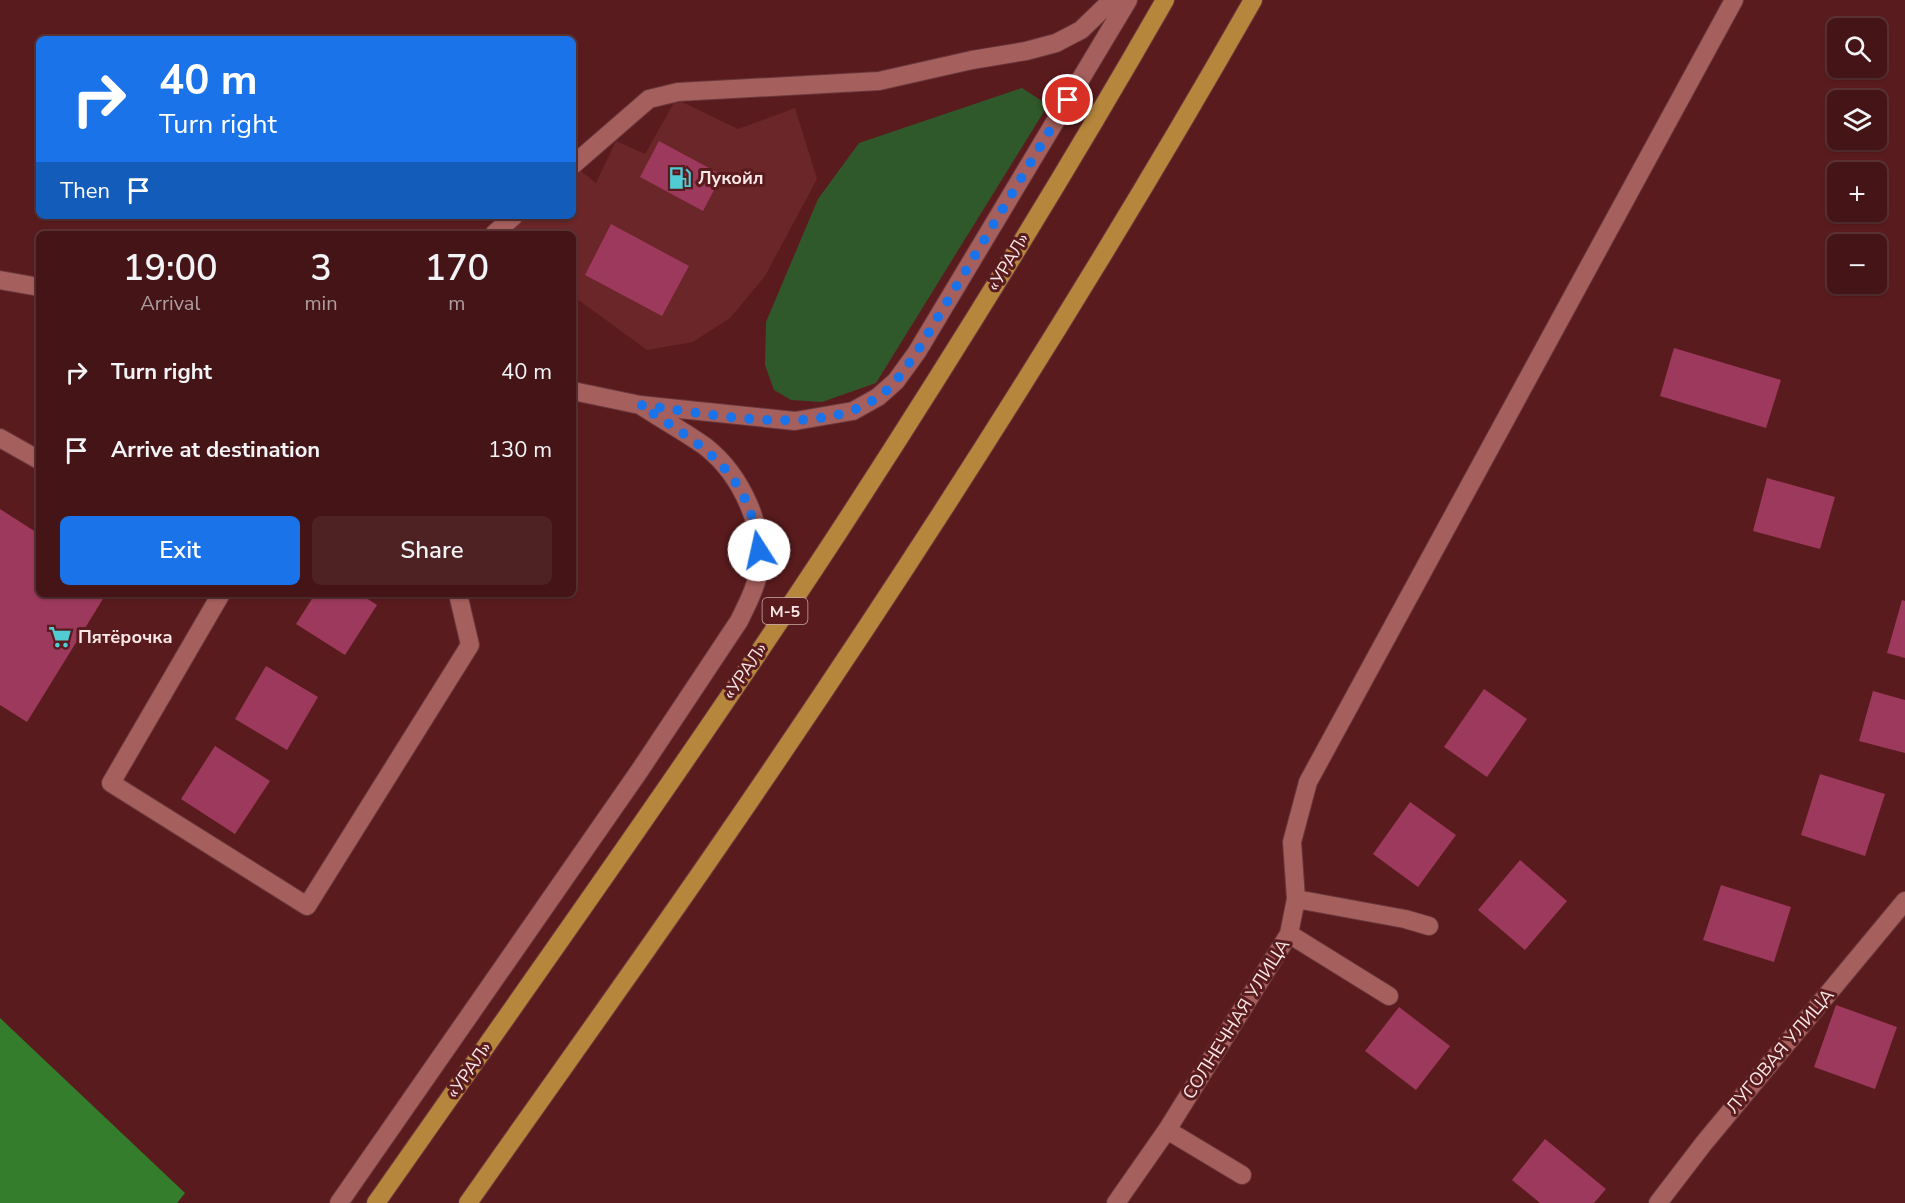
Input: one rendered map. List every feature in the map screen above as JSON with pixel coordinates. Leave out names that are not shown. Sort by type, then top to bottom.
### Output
[{"type":"highway","name":"«УРАЛ»","points":[[376,1203],[667,786],[839,531],[981,307],[1166,0]]},
{"type":"highway","points":[[468,1203],[722,841],[909,560],[1048,343],[1253,0]]},
{"type":"street","points":[[576,162],[649,99],[678,92],[879,81],[972,60],[1026,51],[1056,43],[1081,30],[1112,0]]},
{"type":"street","points":[[576,392],[640,405],[795,421],[853,411],[878,397],[896,381],[917,352],[1128,0]]},
{"type":"street","name":"СОЛНЕЧНАЯ УЛИЦА","points":[[1116,1203],[1167,1130],[1289,934],[1296,899],[1292,842],[1308,782],[1734,0]]},
{"type":"street","points":[[497,231],[511,219]]},
{"type":"street","points":[[0,280],[36,286]]},
{"type":"street","points":[[339,1203],[640,770],[739,621],[751,596],[758,574],[759,550],[756,526],[745,496],[726,469],[706,448],[640,405]]},
{"type":"street","points":[[0,438],[36,458]]},
{"type":"street","points":[[218,597],[111,783],[307,906],[470,645],[459,597]]},
{"type":"street","points":[[1296,899],[1405,918],[1429,926]]},
{"type":"street","name":"ЛУГОВАЯ УЛИЦА","points":[[1658,1203],[1704,1143],[1905,901]]},
{"type":"street","points":[[1289,934],[1389,996]]},
{"type":"street","points":[[1167,1130],[1242,1175]]},
{"type":"shaded area","points":[[676,99],[738,129],[795,108],[817,179],[765,276],[730,318],[693,342],[647,350],[576,298],[576,231],[514,231],[520,219],[576,219],[576,167],[596,183],[616,141],[645,154]]},
{"type":"green space","points":[[1022,88],[1048,105],[876,383],[822,402],[791,400],[774,390],[765,365],[766,322],[818,199],[859,143]]},
{"type":"green space","points":[[0,1018],[185,1193],[177,1203],[0,1203]]},
{"type":"building","points":[[659,141],[722,175],[703,211],[640,177]]},
{"type":"building","points":[[611,224],[689,266],[662,316],[585,275]]},
{"type":"building","points":[[1674,348],[1781,380],[1766,428],[1660,396]]},
{"type":"building","points":[[1767,478],[1835,497],[1820,549],[1753,531]]},
{"type":"building","points":[[0,509],[36,532],[36,597],[104,597],[27,722],[0,705]]},
{"type":"building","points":[[313,597],[365,597],[377,605],[345,655],[296,624]]},
{"type":"building","points":[[1902,600],[1905,601],[1905,658],[1887,653]]},
{"type":"building","points":[[266,666],[318,697],[287,750],[235,719]]},
{"type":"building","points":[[1484,689],[1527,719],[1487,777],[1444,747]]},
{"type":"building","points":[[1873,691],[1905,700],[1905,753],[1859,741]]},
{"type":"building","points":[[215,746],[270,781],[235,834],[181,799]]},
{"type":"building","points":[[1820,774],[1885,794],[1865,856],[1801,835]]},
{"type":"building","points":[[1410,802],[1456,835],[1418,887],[1373,854]]},
{"type":"building","points":[[1520,860],[1567,901],[1525,950],[1478,910]]},
{"type":"building","points":[[1721,885],[1791,907],[1774,962],[1703,940]]},
{"type":"building","points":[[1836,1005],[1897,1027],[1875,1089],[1814,1067]]},
{"type":"building","points":[[1399,1007],[1450,1046],[1416,1090],[1365,1051]]},
{"type":"building","points":[[1545,1139],[1606,1189],[1594,1203],[1540,1203],[1512,1180]]},
{"type":"place","name":"Лукойл","points":[[680,178]]},
{"type":"place","name":"Пятёрочка","points":[[60,637]]},
{"type":"route","points":[[759,550],[756,526],[745,496],[726,469],[706,448],[640,405],[795,421],[853,411],[878,397],[896,381],[917,352],[1068,100]]}]
